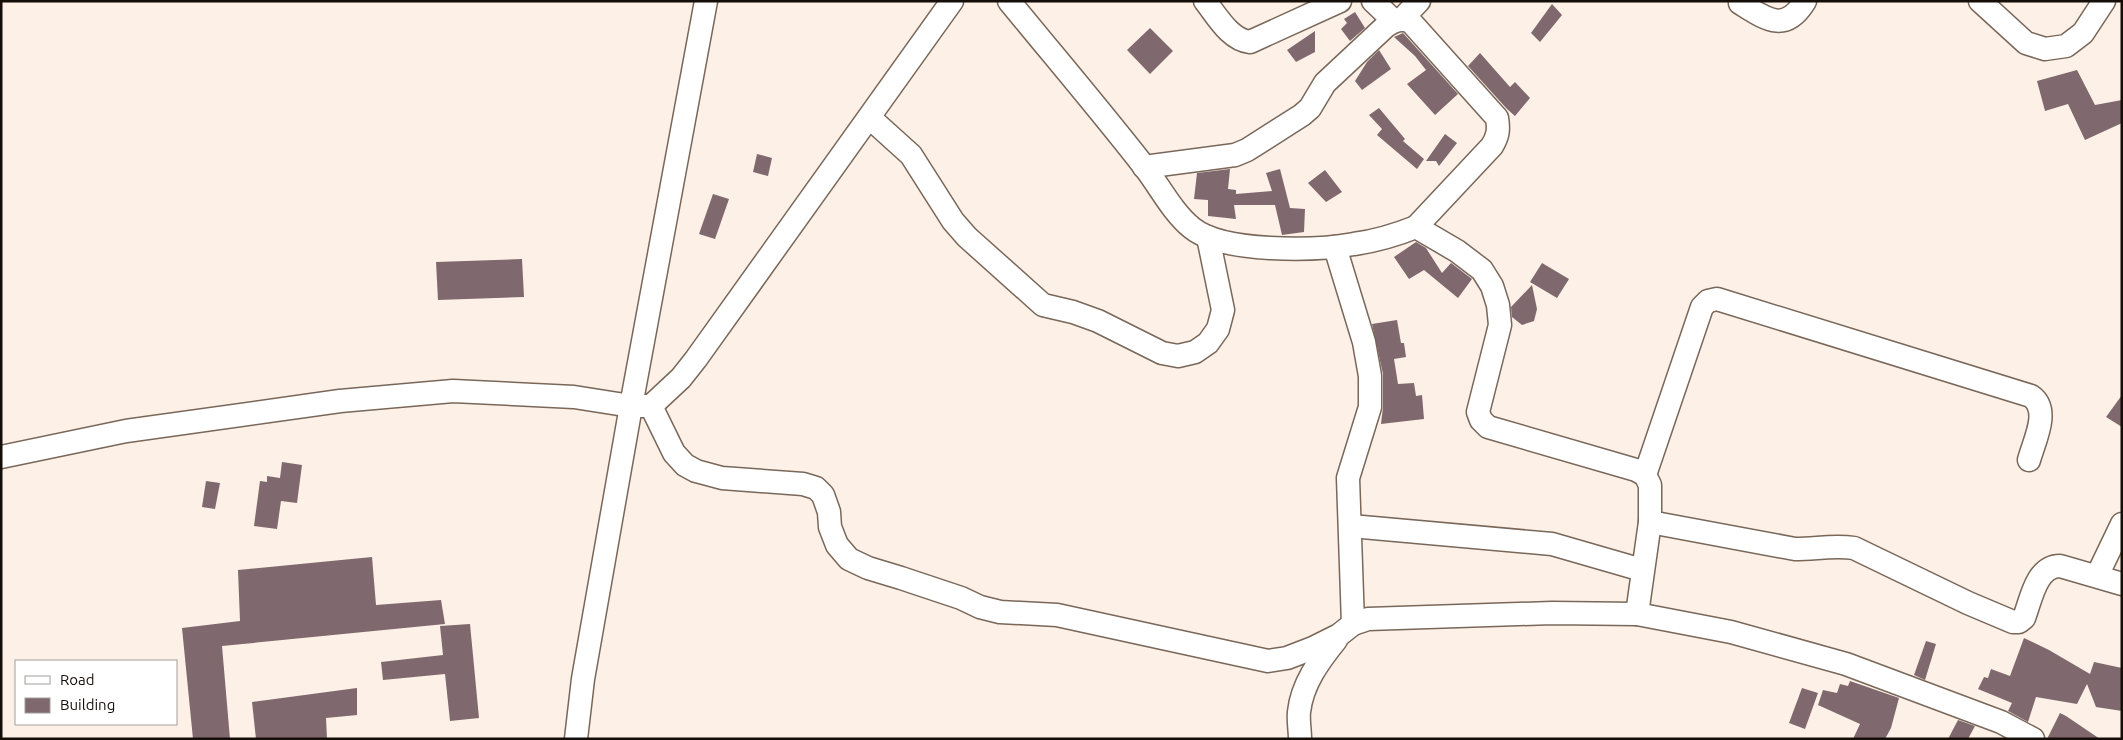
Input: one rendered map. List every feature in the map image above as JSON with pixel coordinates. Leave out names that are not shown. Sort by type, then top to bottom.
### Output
[{"type":"street","points":[[576,739],[583,679],[641,406],[706,1]]},
{"type":"street","points":[[1,457],[126,431],[340,401],[452,390],[574,397],[641,406],[681,378],[696,359],[952,1]]},
{"type":"street","points":[[1009,1],[1144,167],[1180,216],[1192,228],[1208,237],[1250,246],[1335,247],[1394,236],[1416,227],[1492,146],[1497,138],[1498,127],[1496,118],[1410,21],[1398,20],[1373,1]]},
{"type":"street","points":[[1205,1],[1232,35],[1240,41],[1250,42],[1340,1]]},
{"type":"street","points":[[1144,167],[1235,155],[1247,150],[1302,115],[1310,108],[1325,83],[1419,1]]},
{"type":"street","points":[[1740,3],[1767,20],[1779,21],[1792,17],[1805,1]]},
{"type":"street","points":[[1980,1],[2026,43],[2045,49],[2066,46],[2083,33],[2104,1]]},
{"type":"street","points":[[870,118],[911,156],[953,221],[967,237],[1043,305],[1073,312],[1098,321],[1162,353],[1178,356],[1195,352],[1208,343],[1218,329],[1222,310],[1208,237]]},
{"type":"street","points":[[1416,227],[1457,251],[1482,270],[1492,286],[1498,305],[1500,325],[1478,412],[1481,420],[1488,427],[1636,470],[1645,475],[1650,485],[1650,522],[1637,614]]},
{"type":"street","points":[[1300,739],[1299,712],[1304,690],[1318,662],[1346,630],[1351,526],[1348,478],[1370,407],[1370,376],[1364,342],[1335,247]]},
{"type":"street","points":[[1645,475],[1702,307],[1708,301],[1717,299],[2032,396],[2037,400],[2041,408],[2041,417],[2029,460]]},
{"type":"street","points":[[641,406],[674,453],[685,465],[696,471],[722,478],[803,484],[816,488],[823,495],[829,512],[830,526],[837,545],[849,559],[868,568],[961,598],[980,607],[1000,612],[1057,615],[1268,661],[1287,658],[1368,620],[1552,613],[1637,614],[1731,632],[1846,664],[2000,722],[2033,739]]},
{"type":"street","points":[[1650,522],[1795,549],[1814,549],[1836,545],[1854,548],[2012,622],[2019,622],[2024,618],[2038,581],[2048,568],[2060,566],[2122,584]]},
{"type":"street","points":[[2097,576],[2122,524]]},
{"type":"street","points":[[1351,526],[1552,544],[1642,570]]},
{"type":"building","points":[[1552,4],[1562,15],[1540,42],[1531,33]]},
{"type":"building","points":[[1355,12],[1365,28],[1350,41],[1341,29],[1347,23],[1344,19]]},
{"type":"building","points":[[1150,28],[1173,51],[1150,74],[1127,50]]},
{"type":"building","points":[[1315,31],[1315,52],[1296,62],[1287,50]]},
{"type":"building","points":[[1403,33],[1458,94],[1435,115],[1407,84],[1426,70],[1415,56],[1394,37]]},
{"type":"building","points":[[1379,50],[1391,69],[1362,90],[1355,81],[1367,62]]},
{"type":"building","points":[[1480,53],[1510,87],[1515,82],[1530,98],[1515,116],[1468,66]]},
{"type":"building","points":[[2077,70],[2095,105],[2122,100],[2122,123],[2085,140],[2068,104],[2045,111],[2037,81]]},
{"type":"building","points":[[1379,108],[1405,139],[1403,141],[1424,159],[1417,169],[1377,135],[1382,129],[1369,115]]},
{"type":"building","points":[[1445,134],[1457,143],[1439,166],[1436,161],[1426,161]]},
{"type":"building","points":[[757,154],[772,158],[768,176],[753,172]]},
{"type":"building","points":[[1230,169],[1228,189],[1236,190],[1236,194],[1272,191],[1266,173],[1280,169],[1290,208],[1305,209],[1304,232],[1282,235],[1275,205],[1234,205],[1236,219],[1208,216],[1208,200],[1194,199],[1197,173]]},
{"type":"building","points":[[1325,170],[1342,192],[1326,202],[1308,183]]},
{"type":"building","points":[[713,194],[729,199],[715,239],[699,234]]},
{"type":"building","points":[[1416,242],[1426,248],[1442,273],[1451,263],[1472,279],[1458,298],[1424,270],[1409,279],[1394,257]]},
{"type":"building","points":[[522,259],[524,297],[438,300],[436,262]]},
{"type":"building","points":[[1542,263],[1569,279],[1557,298],[1530,282]]},
{"type":"building","points":[[1532,285],[1537,309],[1534,321],[1522,325],[1512,317],[1511,307]]},
{"type":"building","points":[[1397,320],[1401,343],[1404,343],[1406,357],[1394,359],[1398,384],[1414,383],[1416,396],[1422,395],[1424,419],[1381,424],[1383,374],[1372,324]]},
{"type":"building","points":[[2122,395],[2122,427],[2106,417]]},
{"type":"building","points":[[282,462],[302,465],[297,503],[281,501],[277,529],[254,526],[260,481],[267,482],[267,476],[280,478]]},
{"type":"building","points":[[206,481],[220,483],[215,509],[202,507]]},
{"type":"building","points":[[372,557],[376,605],[441,600],[445,624],[222,646],[230,739],[193,739],[182,628],[240,621],[238,570]]},
{"type":"building","points":[[470,624],[479,718],[450,721],[445,674],[383,680],[381,662],[443,655],[440,626]]},
{"type":"building","points":[[2024,638],[2090,674],[2094,662],[2122,668],[2122,711],[2096,707],[2087,684],[2077,704],[2036,697],[2028,722],[2008,711],[2012,703],[1978,689],[1984,677],[1988,678],[1991,669],[2010,676]]},
{"type":"building","points":[[1926,641],[1936,644],[1925,680],[1914,675]]},
{"type":"building","points":[[1850,681],[1899,698],[1891,728],[1885,739],[1853,739],[1860,724],[1818,705],[1823,690],[1837,693],[1840,684],[1848,686]]},
{"type":"building","points":[[357,688],[357,715],[326,718],[327,739],[256,739],[252,702]]},
{"type":"building","points":[[1802,688],[1818,693],[1805,729],[1789,723]]},
{"type":"building","points":[[2060,713],[2066,716],[2100,739],[2047,739]]},
{"type":"building","points":[[1958,720],[1975,726],[1968,739],[1948,739]]}]
